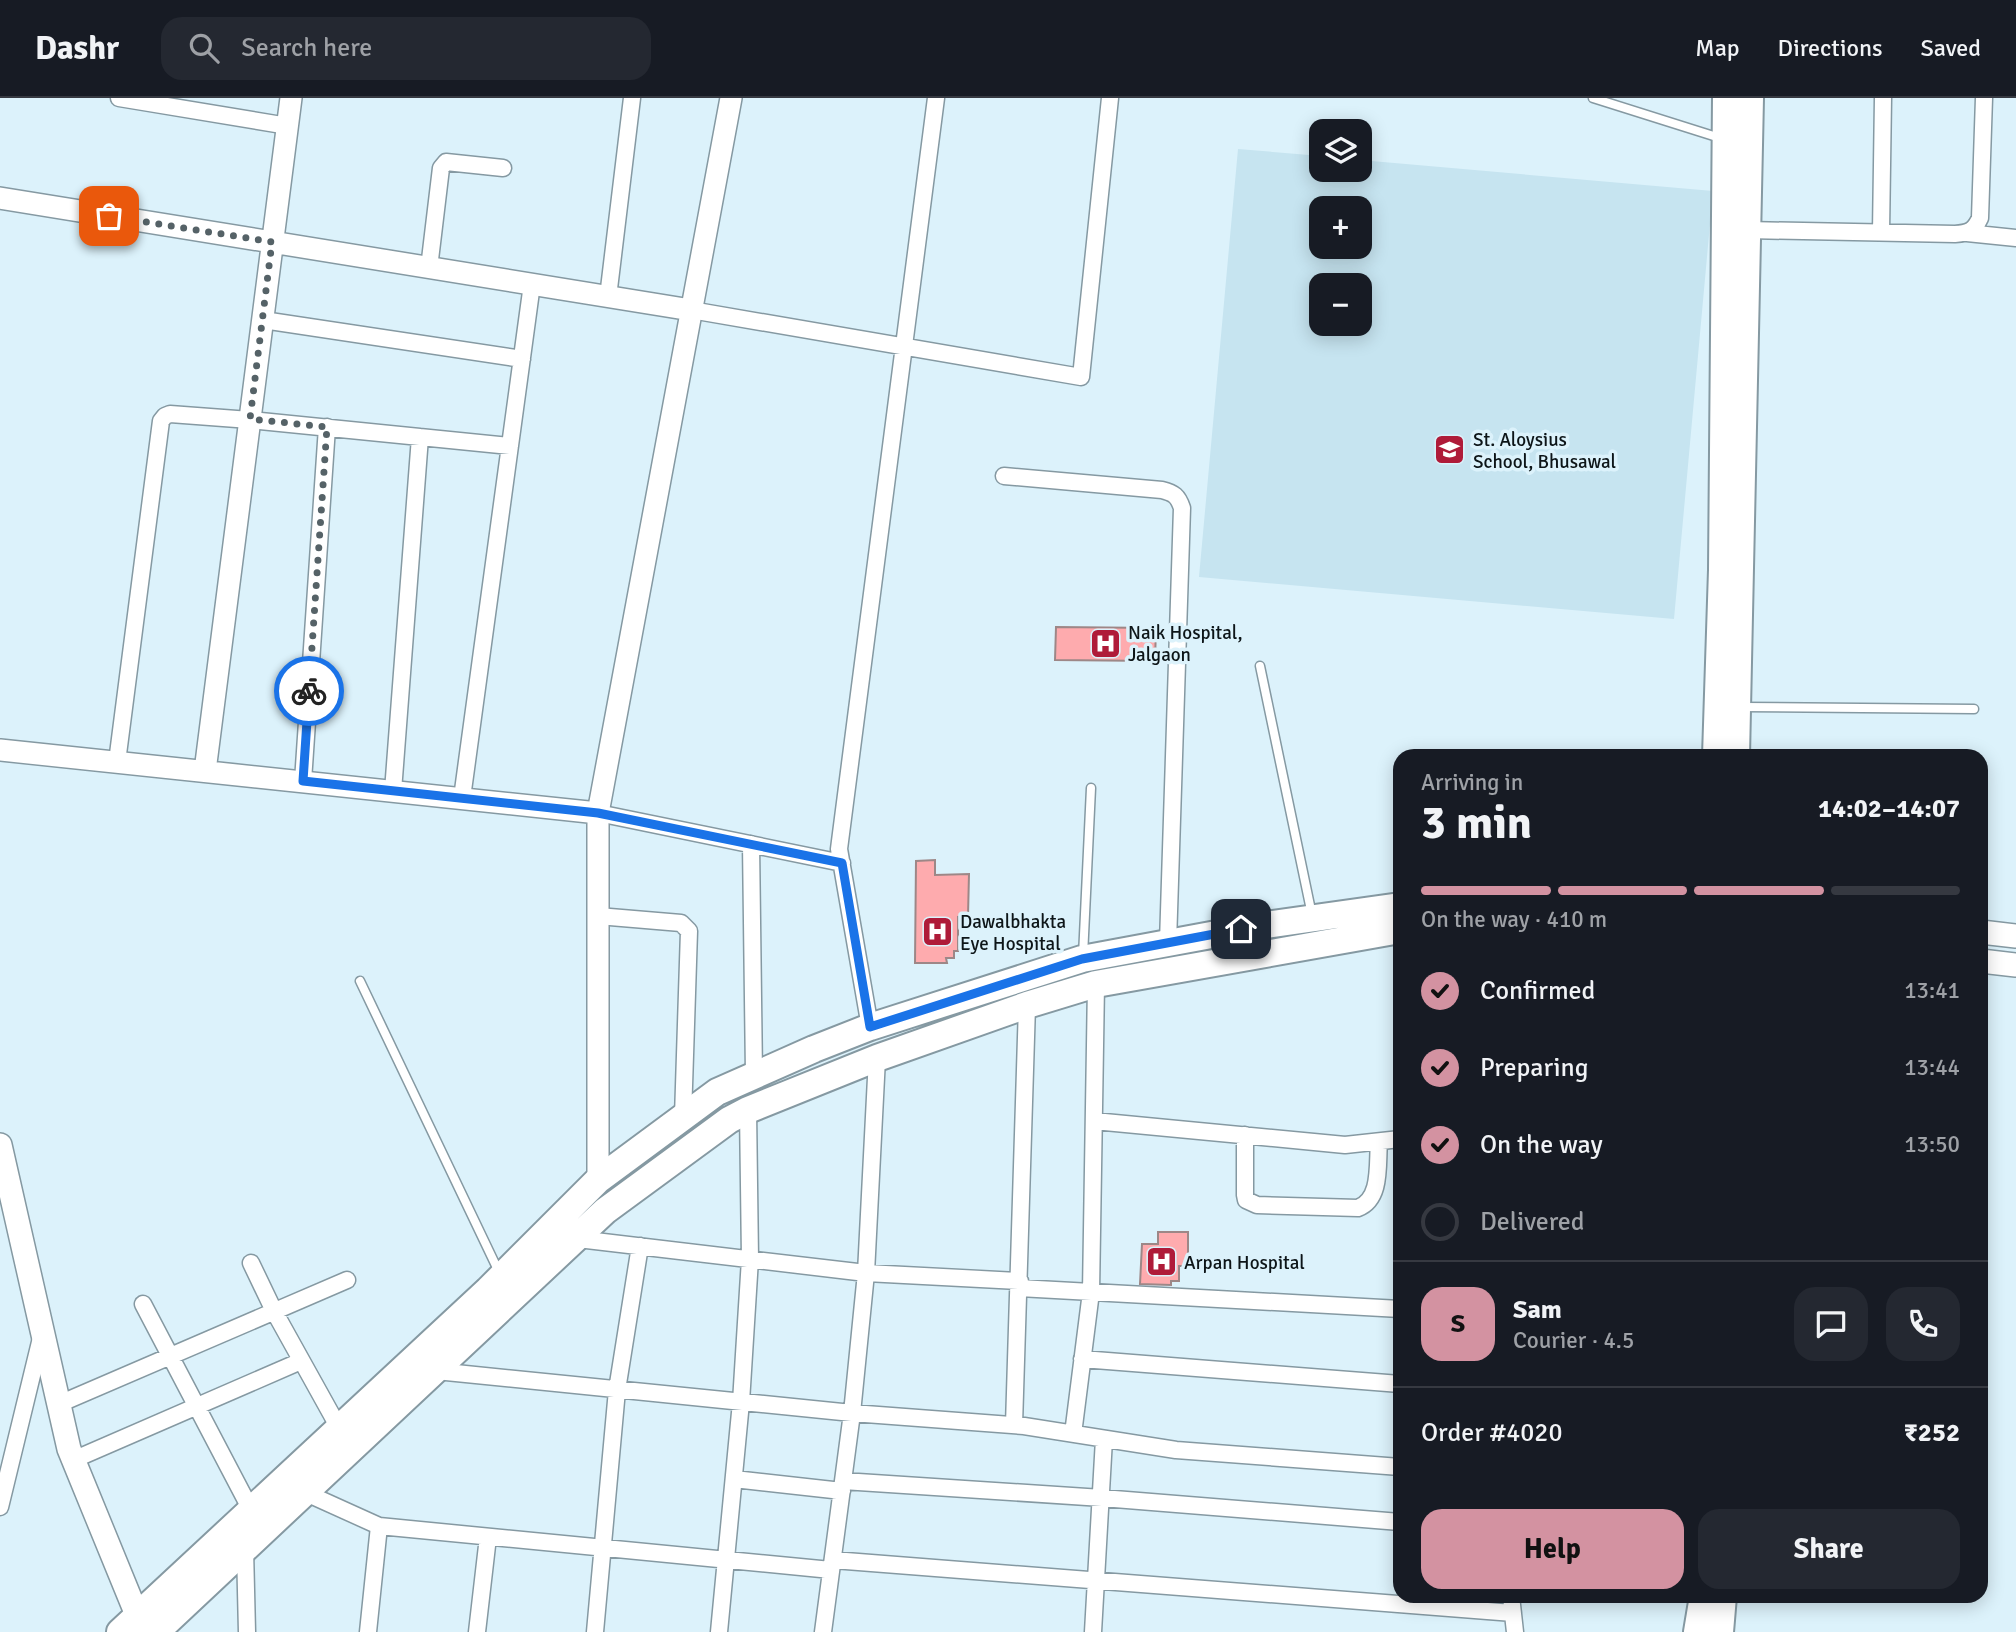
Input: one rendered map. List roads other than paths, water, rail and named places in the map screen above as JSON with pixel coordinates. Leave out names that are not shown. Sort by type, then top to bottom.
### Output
[{"type":"main road","points":[[1716,749],[1723,529],[1726,98]]},
{"type":"main road","points":[[1736,749],[1750,98]]},
{"type":"main road","points":[[139,1628],[251,1510],[501,1277],[598,1180],[717,1092],[870,1027],[1082,959],[1312,918],[1393,907]]},
{"type":"main road","points":[[139,1628],[245,1549],[605,1212],[729,1120],[877,1058],[1027,1005],[1096,984],[1393,931]]},
{"type":"main road","points":[[1988,933],[2016,936]]},
{"type":"main road","points":[[1988,962],[2016,965],[2016,950]]},
{"type":"main road","points":[[0,1145],[74,1460],[139,1628]]},
{"type":"main road","points":[[1697,1632],[1702,1603]]},
{"type":"main road","points":[[1720,1632],[1722,1603]]},
{"type":"street","points":[[120,98],[288,126]]},
{"type":"street","points":[[205,771],[291,98]]},
{"type":"street","points":[[608,297],[632,98]]},
{"type":"street","points":[[598,1180],[598,813],[731,98]]},
{"type":"street","points":[[870,1027],[839,849],[936,98]]},
{"type":"street","points":[[0,198],[691,310],[1081,377],[1110,98]]},
{"type":"street","points":[[1881,232],[1883,98]]},
{"type":"street","points":[[1967,233],[1975,228],[1980,218],[1984,98]]},
{"type":"street","points":[[429,268],[440,168],[446,162],[503,168]]},
{"type":"street","points":[[1747,230],[1967,233],[2016,238]]},
{"type":"street","points":[[462,798],[532,284]]},
{"type":"street","points":[[263,320],[522,359]]},
{"type":"street","points":[[117,762],[161,421],[165,416],[170,414],[250,419],[510,446]]},
{"type":"street","points":[[303,781],[327,427]]},
{"type":"street","points":[[393,791],[420,437]]},
{"type":"street","points":[[1004,476],[1162,490],[1172,492],[1179,498],[1182,508],[1168,943]]},
{"type":"street","points":[[0,750],[598,813],[842,863]]},
{"type":"street","points":[[751,844],[754,1075]]},
{"type":"street","points":[[598,916],[681,923],[689,931],[683,1117]]},
{"type":"street","points":[[1073,1434],[1091,1292],[1096,984]]},
{"type":"street","points":[[1014,1425],[1027,1005]]},
{"type":"street","points":[[823,1632],[852,1413],[866,1273],[877,1058]]},
{"type":"street","points":[[719,1632],[741,1402],[750,1259],[748,1110]]},
{"type":"street","points":[[1094,1121],[1345,1145],[1393,1140]]},
{"type":"street","points":[[1245,1135],[1245,1195],[1246,1200],[1257,1205],[1358,1208],[1366,1205],[1375,1192],[1379,1142]]},
{"type":"street","points":[[578,1239],[866,1273],[1091,1292],[1393,1308]]},
{"type":"street","points":[[595,1632],[617,1390],[640,1246]]},
{"type":"street","points":[[251,1263],[274,1311],[339,1428]]},
{"type":"street","points":[[59,1404],[347,1280]]},
{"type":"street","points":[[143,1304],[251,1510]]},
{"type":"street","points":[[0,1507],[42,1332]]},
{"type":"street","points":[[1082,1359],[1393,1383]]},
{"type":"street","points":[[74,1460],[301,1361]]},
{"type":"street","points":[[436,1371],[852,1413],[1014,1425],[1176,1450],[1393,1466]]},
{"type":"street","points":[[1093,1632],[1104,1439]]},
{"type":"street","points":[[734,1479],[1102,1498],[1393,1521]]},
{"type":"street","points":[[306,1493],[379,1526],[727,1560],[1096,1580],[1513,1613]]},
{"type":"street","points":[[368,1632],[379,1526]]},
{"type":"street","points":[[477,1632],[488,1536]]},
{"type":"street","points":[[245,1549],[247,1632]]},
{"type":"street","points":[[1512,1603],[1515,1632]]},
{"type":"lane","points":[[1593,98],[1726,140]]},
{"type":"lane","points":[[1260,666],[1312,918]]},
{"type":"lane","points":[[1737,707],[1974,709]]},
{"type":"lane","points":[[1082,959],[1091,788]]},
{"type":"lane","points":[[360,981],[501,1277]]},
{"type":"place","name":"St. Aloysius School, Bhusawal","points":[[1450,450]]},
{"type":"place","name":"Naik Hospital, Jalgaon","points":[[1105,643]]},
{"type":"place","name":"Dawalbhakta Eye Hospital","points":[[937,932]]},
{"type":"place","name":"Arpan Hospital","points":[[1161,1262]]}]
